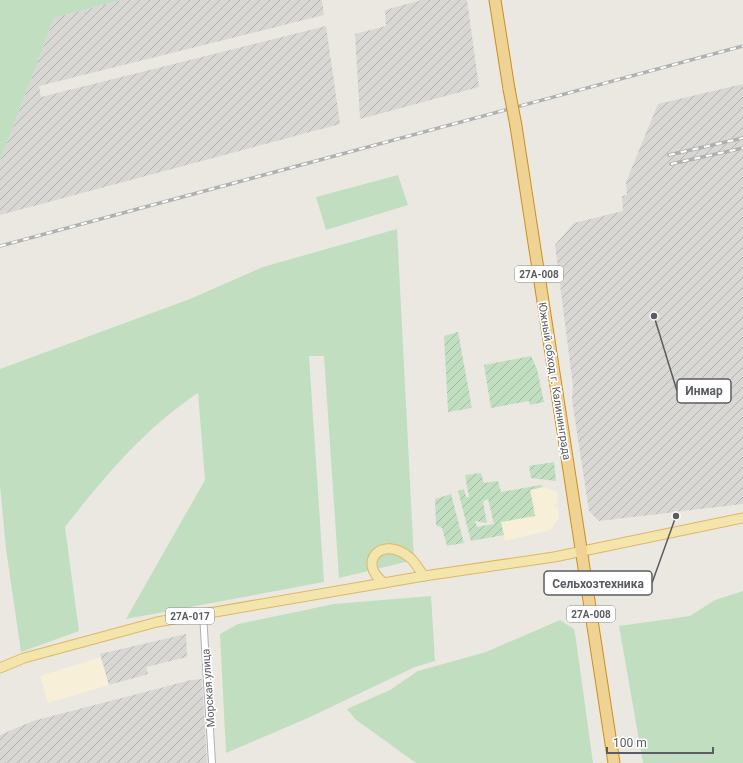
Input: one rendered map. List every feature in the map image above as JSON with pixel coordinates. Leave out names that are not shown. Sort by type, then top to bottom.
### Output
[{"type":"highway","name":"Южный обход г. Калининграда","points":[[495,0],[516,126],[580,551],[614,763]]},
{"type":"main road","name":"27А-017","points":[[0,668],[24,658],[135,628],[203,614],[424,576],[554,557],[743,518]]},
{"type":"main road","points":[[384,583],[373,572],[372,564],[374,555],[384,548],[391,548],[401,551],[410,558],[424,576]]},
{"type":"street","name":"Морская улица","points":[[203,614],[212,763]]},
{"type":"shaded area","points":[[121,0],[322,0],[324,15],[39,86],[41,97],[326,26],[340,124],[0,215],[0,161],[54,18]]},
{"type":"shaded area","points":[[422,0],[467,0],[479,87],[360,119],[355,34],[386,26],[385,10]]},
{"type":"shaded area","points":[[743,84],[743,504],[599,521],[589,511],[572,400],[573,386],[555,245],[574,223],[623,211],[622,196],[627,195],[626,182],[658,104]]},
{"type":"shaded area","points":[[543,487],[557,492],[558,504],[554,505],[555,507],[558,507],[559,517],[551,530],[505,541],[501,522],[511,520],[535,509],[530,490]]},
{"type":"shaded area","points":[[186,634],[187,657],[146,667],[148,674],[109,685],[100,654]]},
{"type":"shaded area","points":[[101,657],[109,685],[48,703],[40,676]]},
{"type":"shaded area","points":[[202,679],[207,763],[0,763],[0,735],[33,721],[191,680]]},
{"type":"green space","points":[[0,0],[121,0],[54,18],[0,161]]},
{"type":"green space","points":[[398,175],[408,205],[326,230],[316,197]]},
{"type":"green space","points":[[397,229],[414,560],[339,578],[324,356],[309,356],[324,582],[126,619],[205,480],[198,393],[178,407],[142,438],[110,472],[65,527],[79,631],[21,652],[6,549],[0,485],[0,369],[190,299],[263,267]]},
{"type":"green space","points":[[458,332],[472,408],[448,412],[444,336]]},
{"type":"green space","points":[[531,356],[537,369],[544,402],[530,405],[529,401],[491,408],[484,365]]},
{"type":"green space","points":[[554,462],[556,481],[531,478],[529,466]]},
{"type":"green space","points":[[481,473],[484,483],[498,481],[501,492],[541,485],[543,487],[530,490],[535,516],[501,522],[504,535],[471,541],[458,491],[464,489],[466,497],[469,497],[465,475]],"holes":[[[488,499],[494,524],[477,527],[475,521],[487,523],[483,502]]]},
{"type":"green space","points":[[451,494],[464,543],[447,546],[442,528],[436,525],[435,499]]},
{"type":"green space","points":[[743,591],[743,763],[643,763],[619,626],[690,616],[715,600]]},
{"type":"green space","points":[[431,596],[435,661],[415,667],[308,718],[226,753],[220,634],[238,624],[334,604]]},
{"type":"green space","points":[[560,620],[574,629],[593,763],[416,763],[355,719],[347,709],[390,690],[418,671],[486,652]]},
{"type":"railway","points":[[0,246],[743,46]]},
{"type":"railway","points":[[669,155],[743,138]]},
{"type":"railway","points":[[671,164],[743,148]]},
{"type":"place","name":"Инмар","points":[[654,316]]},
{"type":"place","name":"Сельхозтехника","points":[[676,516]]}]
